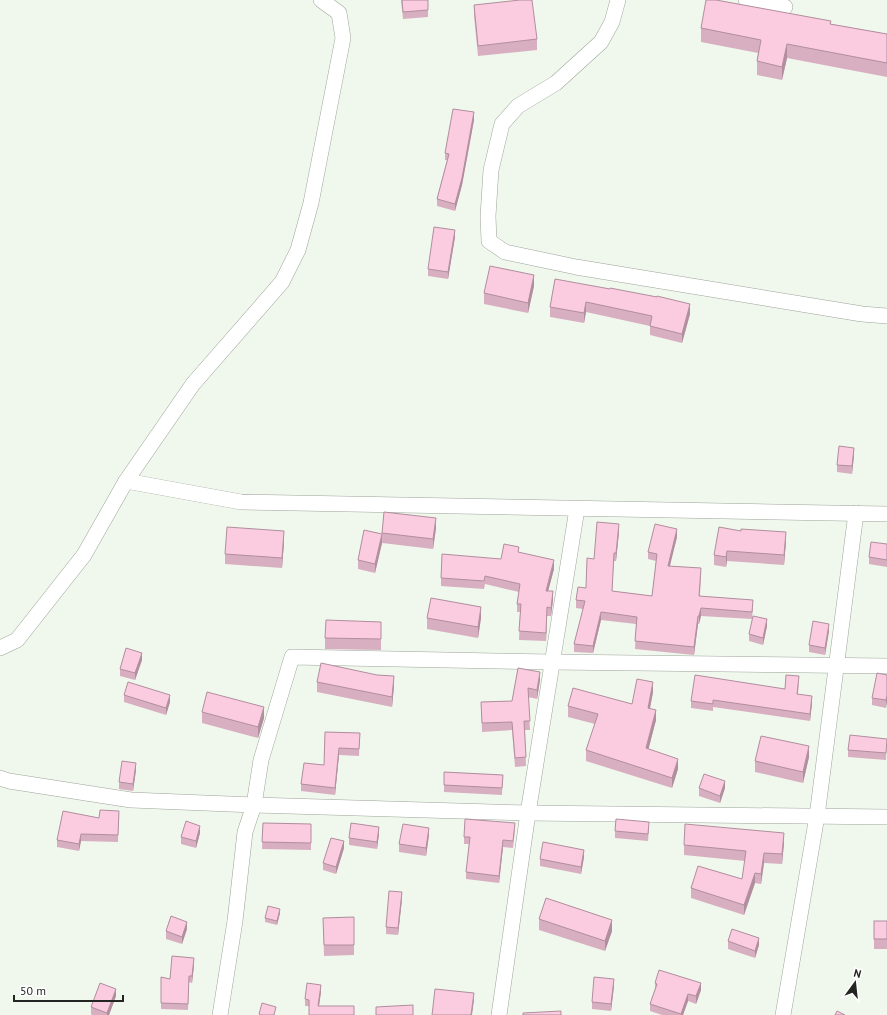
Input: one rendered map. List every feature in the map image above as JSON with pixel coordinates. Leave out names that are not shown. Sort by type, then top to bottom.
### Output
[{"type":"street","points":[[0,648],[17,640],[84,555],[126,481],[193,384],[282,282],[298,250],[310,203],[343,38],[339,13],[321,0]]},
{"type":"street","points":[[618,0],[612,22],[601,42],[556,83],[518,106],[502,124],[492,170],[488,216],[489,241],[505,252],[576,268],[862,314],[887,316]]},
{"type":"street","points":[[746,0],[785,7]]},
{"type":"street","points":[[126,481],[241,502],[887,514]]},
{"type":"street","points":[[499,1015],[528,813],[577,509]]},
{"type":"street","points":[[783,1015],[817,816],[856,513]]},
{"type":"street","points":[[220,1015],[235,921],[245,832],[254,806],[261,760],[292,657],[887,666]]},
{"type":"street","points":[[0,778],[9,781],[131,800],[254,806],[528,813],[887,817]]},
{"type":"building","points":[[402,0],[428,0],[428,10],[403,12]]},
{"type":"building","points":[[532,0],[537,39],[478,46],[474,5]]},
{"type":"building","points":[[706,0],[716,0],[831,21],[830,24],[887,34],[887,63],[787,44],[782,67],[757,61],[761,40],[701,28]]},
{"type":"building","points":[[453,109],[474,112],[462,178],[455,204],[437,199],[449,154],[445,153]]},
{"type":"building","points":[[434,227],[455,230],[448,272],[428,269]]},
{"type":"building","points":[[490,266],[534,275],[528,303],[484,293]]},
{"type":"building","points":[[555,279],[657,296],[690,304],[682,334],[650,326],[652,316],[586,302],[584,313],[550,307]]},
{"type":"building","points":[[839,446],[854,448],[852,466],[837,465]]},
{"type":"building","points":[[384,512],[436,518],[433,539],[382,533]]},
{"type":"building","points":[[597,522],[619,524],[616,553],[614,553],[612,591],[652,596],[657,554],[648,552],[655,524],[677,529],[668,566],[701,568],[699,596],[753,600],[752,612],[701,608],[698,616],[694,647],[635,641],[637,617],[601,612],[593,646],[574,644],[585,601],[576,600],[578,587],[586,588],[587,558],[594,559]]},
{"type":"building","points":[[227,527],[284,531],[282,558],[225,554]]},
{"type":"building","points":[[719,527],[741,531],[741,529],[786,532],[784,555],[727,551],[726,557],[714,555]]},
{"type":"building","points":[[364,530],[382,534],[375,564],[358,560]]},
{"type":"building","points":[[871,542],[887,544],[887,560],[869,557]]},
{"type":"building","points":[[504,544],[519,547],[518,552],[554,560],[546,591],[553,591],[551,608],[547,607],[546,633],[519,631],[521,604],[517,604],[520,584],[485,576],[484,581],[441,578],[442,554],[501,559]]},
{"type":"building","points":[[431,598],[481,607],[478,627],[427,618]]},
{"type":"building","points":[[753,616],[767,619],[763,638],[749,634]]},
{"type":"building","points":[[326,620],[381,622],[381,639],[325,638]]},
{"type":"building","points":[[813,621],[829,624],[825,648],[809,645]]},
{"type":"building","points":[[126,648],[142,653],[135,673],[120,669]]},
{"type":"building","points":[[321,663],[377,675],[394,676],[392,697],[317,682]]},
{"type":"building","points":[[518,668],[540,672],[537,690],[528,688],[530,721],[524,721],[526,757],[515,758],[512,722],[482,723],[481,702],[512,701]]},
{"type":"building","points":[[877,673],[887,675],[886,700],[872,698]]},
{"type":"building","points":[[695,675],[785,689],[786,675],[799,676],[797,694],[812,696],[810,714],[713,700],[713,704],[691,701]]},
{"type":"building","points":[[637,679],[653,682],[648,708],[656,710],[646,748],[678,759],[672,778],[586,750],[598,714],[568,706],[573,688],[632,704]]},
{"type":"building","points":[[128,682],[170,695],[166,708],[124,695]]},
{"type":"building","points":[[207,692],[264,707],[258,727],[202,712]]},
{"type":"building","points":[[325,732],[360,733],[359,749],[339,748],[335,788],[301,784],[304,763],[324,765]]},
{"type":"building","points":[[850,735],[887,739],[886,753],[848,750]]},
{"type":"building","points":[[761,736],[809,746],[803,772],[755,761]]},
{"type":"building","points":[[122,761],[136,763],[133,784],[119,782]]},
{"type":"building","points":[[444,772],[503,775],[502,788],[444,785]]},
{"type":"building","points":[[704,774],[725,781],[720,796],[699,788]]},
{"type":"building","points":[[100,810],[119,811],[118,835],[81,834],[79,844],[57,840],[63,811],[99,818]]},
{"type":"building","points":[[465,819],[515,823],[513,841],[503,840],[499,876],[466,872],[470,837],[464,837]]},
{"type":"building","points":[[616,819],[649,822],[648,834],[615,831]]},
{"type":"building","points":[[186,821],[200,826],[196,841],[181,837]]},
{"type":"building","points":[[263,823],[311,824],[311,843],[262,842]]},
{"type":"building","points":[[351,823],[379,827],[377,842],[349,838]]},
{"type":"building","points":[[403,824],[429,828],[426,848],[399,844]]},
{"type":"building","points":[[685,824],[784,833],[782,854],[764,853],[761,874],[755,873],[744,905],[691,888],[698,866],[742,879],[746,851],[684,845]]},
{"type":"building","points":[[331,838],[344,841],[336,867],[323,863]]},
{"type":"building","points":[[543,842],[584,850],[581,867],[540,859]]},
{"type":"building","points":[[389,891],[402,892],[398,928],[386,927]]},
{"type":"building","points":[[546,898],[612,920],[605,941],[539,919]]},
{"type":"building","points":[[268,906],[280,909],[277,921],[265,918]]},
{"type":"building","points":[[171,916],[187,922],[182,937],[166,931]]},
{"type":"building","points":[[354,917],[354,945],[324,945],[323,918]]},
{"type":"building","points":[[874,921],[887,921],[887,939],[874,939]]},
{"type":"building","points":[[732,929],[759,938],[755,951],[728,941]]},
{"type":"building","points":[[172,956],[194,958],[192,976],[189,976],[188,1004],[161,1003],[161,977],[170,979]]},
{"type":"building","points":[[659,970],[701,983],[696,996],[688,994],[681,1014],[650,1004],[657,984],[655,983]]},
{"type":"building","points":[[594,977],[614,979],[611,1004],[592,1002]]},
{"type":"building","points":[[100,983],[116,989],[107,1013],[91,1007]]},
{"type":"building","points":[[307,983],[321,985],[318,1006],[354,1006],[354,1015],[309,1015],[309,1000],[305,999]]},
{"type":"building","points":[[435,989],[474,993],[471,1015],[432,1015]]},
{"type":"building","points":[[262,1003],[276,1007],[274,1015],[259,1014]]},
{"type":"building","points":[[413,1005],[413,1015],[376,1015],[376,1007]]},
{"type":"building","points":[[561,1011],[561,1015],[523,1015],[523,1013]]},
{"type":"building","points":[[837,1011],[845,1015],[835,1015]]}]
